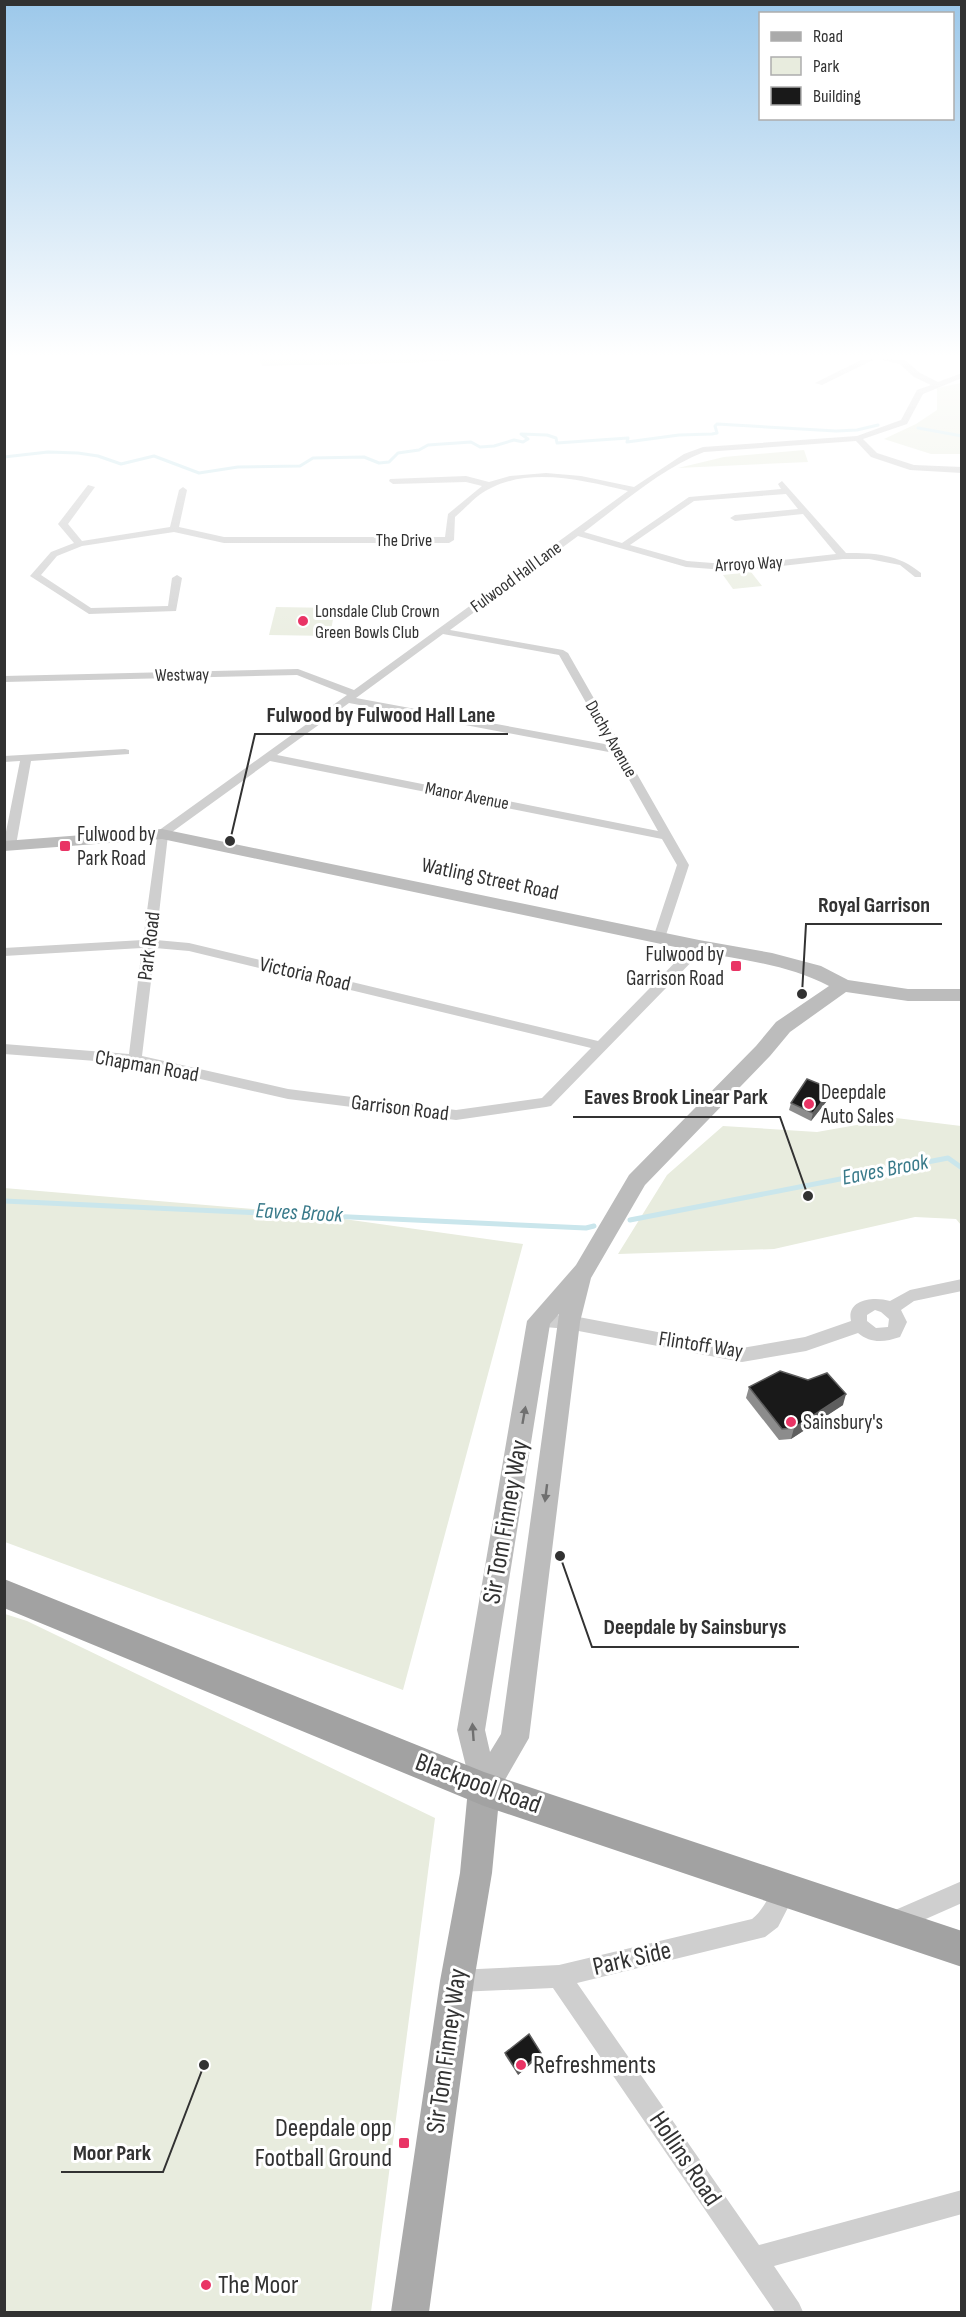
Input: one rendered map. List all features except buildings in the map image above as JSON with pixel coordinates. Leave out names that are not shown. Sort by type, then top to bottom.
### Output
[{"type":"highway","name":"Blackpool Road","points":[[4,1593],[484,1789],[962,1949]]},
{"type":"main road","name":"Watling Street Road","points":[[7,846],[162,834],[659,938],[772,958],[814,970],[843,985],[908,995],[962,995]]},
{"type":"main road","name":"Sir Tom Finney Way","points":[[410,2313],[457,1981],[476,1873],[484,1789],[471,1730],[539,1321],[584,1271],[637,1180],[756,1059],[783,1027],[843,985]]},
{"type":"main road","name":"Sir Tom Finney Way","points":[[484,1789],[515,1738],[568,1322],[584,1271]]},
{"type":"street","name":"Fulwood Hall Lane","points":[[162,834],[635,490],[670,467]]},
{"type":"street","points":[[910,467],[962,471]]},
{"type":"street","name":"The Drive","points":[[177,578],[173,609],[88,611],[35,576],[54,554],[81,544],[174,529],[224,540],[449,540],[451,516],[490,485],[542,474],[577,477],[635,490]]},
{"type":"street","points":[[393,481],[466,479],[490,485]]},
{"type":"street","points":[[81,544],[63,524],[91,487]]},
{"type":"street","points":[[623,546],[692,499],[785,487],[843,556]]},
{"type":"street","points":[[174,529],[183,490]]},
{"type":"street","points":[[735,518],[805,511]]},
{"type":"street","name":"Arroyo Way","points":[[578,533],[686,564],[738,568],[843,556],[869,556],[903,563],[918,575]]},
{"type":"street","name":"Duchy Avenue","points":[[441,631],[562,653],[683,865],[659,938]]},
{"type":"street","name":"Westway","points":[[4,679],[298,672],[351,697],[618,750]]},
{"type":"street","points":[[4,759],[125,752]]},
{"type":"street","name":"Manor Avenue","points":[[268,757],[666,836]]},
{"type":"street","points":[[7,846],[26,758]]},
{"type":"street","name":"Park Road","points":[[135,1059],[162,834]]},
{"type":"street","name":"Victoria Road","points":[[4,952],[149,944],[189,947],[601,1046]]},
{"type":"street","name":"Garrison Road","points":[[288,1094],[456,1115],[546,1102],[699,946]]},
{"type":"street","name":"Chapman Road","points":[[4,1049],[135,1059],[288,1094]]},
{"type":"street","points":[[891,1309],[910,1296],[962,1285]]},
{"type":"street","points":[[875,1304],[891,1309],[899,1322],[894,1332],[877,1335],[860,1325],[857,1317],[863,1307],[875,1304]]},
{"type":"street","name":"Flintoff Way","points":[[539,1321],[568,1322],[742,1355],[806,1344],[860,1325]]},
{"type":"street","name":"Park Side","points":[[457,1981],[559,1976],[757,1929],[770,1919],[786,1890]]},
{"type":"street","points":[[889,1924],[962,1892]]},
{"type":"street","name":"Hollins Road","points":[[559,1976],[790,2313]]},
{"type":"street","points":[[755,2259],[962,2202]]},
{"type":"green space","points":[[751,572],[762,586],[733,589],[723,575]]},
{"type":"green space","name":"Lonsdale Club Crown Green Bowls Club","points":[[276,607],[335,608],[330,636],[269,635]]},
{"type":"green space","points":[[896,1118],[961,1126],[961,1225],[956,1219],[915,1217],[774,1249],[618,1254],[667,1175],[723,1126],[817,1132]]},
{"type":"green space","points":[[4,1188],[301,1213],[523,1244],[403,1690],[5,1542]]},
{"type":"green space","points":[[5,1614],[27,1621],[435,1818],[371,2312],[5,2312]]},
{"type":"waterway","points":[[183,467],[199,473],[237,467]]},
{"type":"waterway","name":"Eaves Brook","points":[[630,1220],[948,1158],[962,1168]]},
{"type":"waterway","name":"Eaves Brook","points":[[4,1201],[586,1228],[594,1226]]},
{"type":"place","name":"Lonsdale Club Crown Green Bowls Club","points":[[303,621]]},
{"type":"place","name":"Fulwood by Fulwood Hall Lane","points":[[230,841]]},
{"type":"place","name":"Fulwood by Park Road","points":[[65,846]]},
{"type":"place","name":"Fulwood by Garrison Road","points":[[736,966]]},
{"type":"place","name":"Royal Garrison","points":[[802,994]]},
{"type":"place","name":"Deepdale Auto Sales","points":[[809,1104]]},
{"type":"place","name":"Eaves Brook Linear Park","points":[[808,1196]]},
{"type":"place","name":"Sainsbury's","points":[[791,1422]]},
{"type":"place","name":"Deepdale by Sainsburys","points":[[560,1556]]},
{"type":"place","name":"Moor Park","points":[[204,2065]]},
{"type":"place","name":"Refreshments","points":[[521,2065]]},
{"type":"place","name":"Deepdale opp Football Ground","points":[[404,2143]]},
{"type":"place","name":"The Moor","points":[[206,2285]]}]
